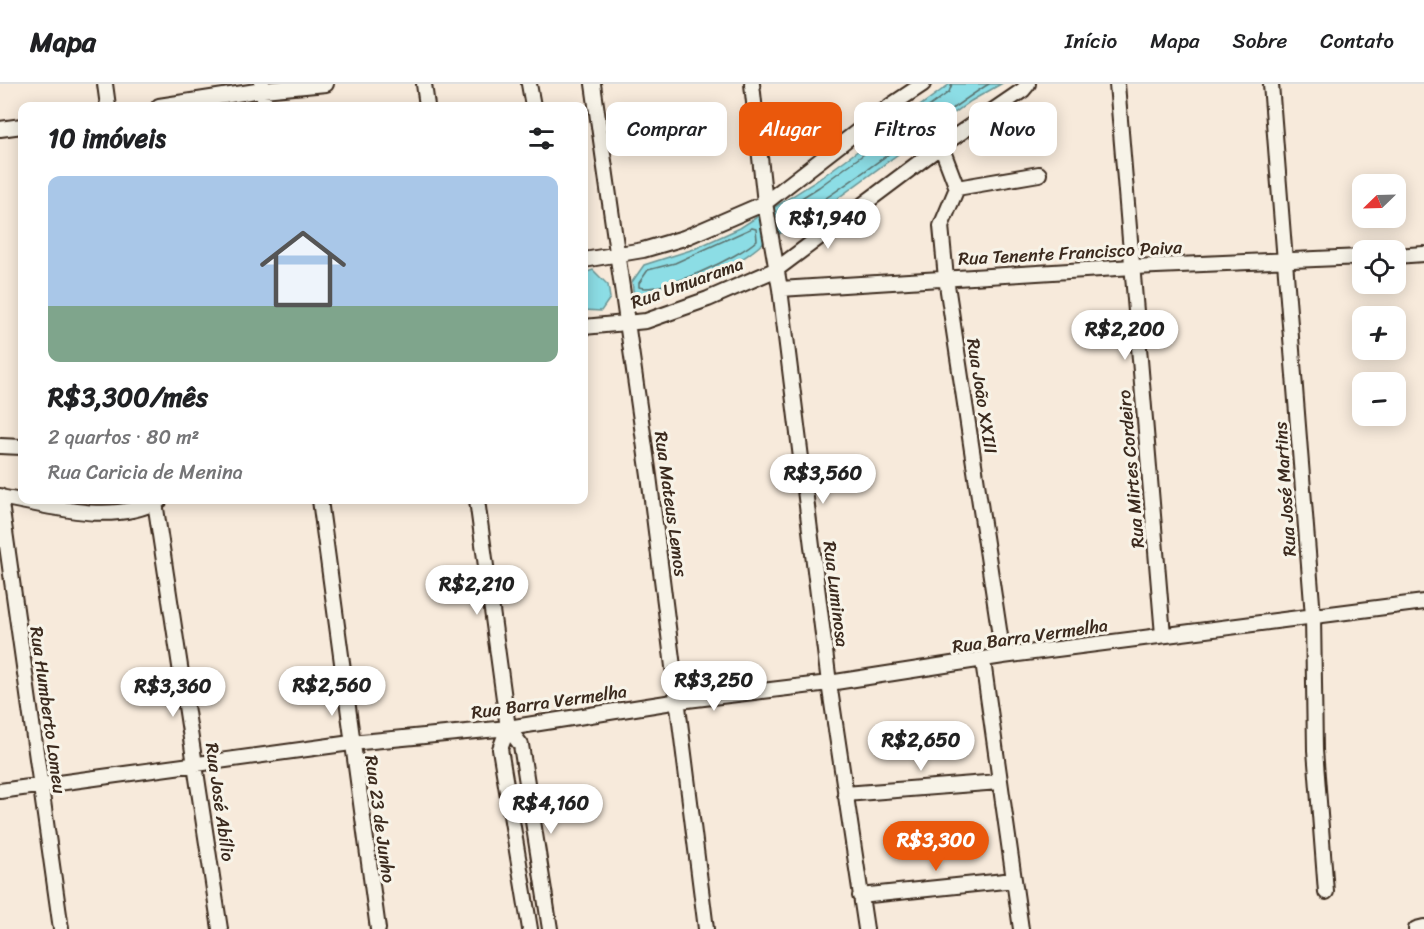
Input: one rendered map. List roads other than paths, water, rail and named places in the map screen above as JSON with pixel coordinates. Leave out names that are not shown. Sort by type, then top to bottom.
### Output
[{"type":"street","points":[[105,84],[107,102]]},
{"type":"street","points":[[181,102],[262,87],[326,84]]},
{"type":"street","points":[[424,84],[426,102]]},
{"type":"street","points":[[530,84],[532,102]]},
{"type":"street","name":"Rua Mateus Lemos","points":[[593,84],[679,701],[706,929]]},
{"type":"street","name":"Rua Luminosa","points":[[752,84],[765,203],[780,290],[829,683],[866,929]]},
{"type":"street","points":[[588,260],[616,256],[684,238],[765,203],[908,89],[923,84]]},
{"type":"street","name":"Rua Umuarama","points":[[957,135],[1023,90],[1028,84]]},
{"type":"street","name":"Rua Mirtes Cordeiro","points":[[1117,84],[1163,635]]},
{"type":"street","name":"Rua José Martins","points":[[1271,84],[1313,616],[1316,750],[1326,892]]},
{"type":"street","points":[[262,87],[264,102]]},
{"type":"street","points":[[0,129],[18,127]]},
{"type":"street","name":"Rua Umuarama","points":[[588,327],[646,321],[708,299],[777,269],[928,156]]},
{"type":"street","points":[[945,156],[957,188],[1039,174]]},
{"type":"street","name":"Rua João XXIII","points":[[957,188],[941,226],[946,278],[1003,656]]},
{"type":"street","points":[[1406,255],[1424,254]]},
{"type":"street","name":"Rua Tenente Francisco Paiva","points":[[780,290],[1133,267],[1352,258]]},
{"type":"street","points":[[0,446],[18,447]]},
{"type":"street","points":[[0,496],[18,499]]},
{"type":"street","name":"Rua Humberto Lomeu","points":[[0,496],[61,929]]},
{"type":"street","points":[[42,504],[85,512],[106,513],[117,513],[148,504]]},
{"type":"street","name":"Rua José Abílio","points":[[158,504],[220,929]]},
{"type":"street","name":"Rua 23 de Junho","points":[[321,504],[351,743],[378,929]]},
{"type":"street","points":[[478,504],[508,728],[500,749],[530,929]]},
{"type":"street","name":"Rua Barra Vermelha","points":[[0,792],[351,743],[508,728],[679,701],[829,683],[983,661],[1003,656],[1424,602]]},
{"type":"street","points":[[983,661],[1021,929]]},
{"type":"street","points":[[508,728],[522,745],[550,929]]},
{"type":"street","points":[[846,794],[999,782]]},
{"type":"street","points":[[860,896],[1014,880]]},
{"type":"street","points":[[1416,929],[1424,927]]},
{"type":"water","points":[[950,84],[1001,84],[957,111],[957,102],[925,102]]},
{"type":"water","points":[[854,154],[854,156],[896,156],[816,214],[775,236],[770,210]]},
{"type":"water","points":[[760,215],[764,242],[737,262],[686,285],[634,296],[632,282],[644,265],[694,249],[740,228]]},
{"type":"water","points":[[593,270],[608,285],[610,298],[601,311],[588,310],[588,272]]}]
